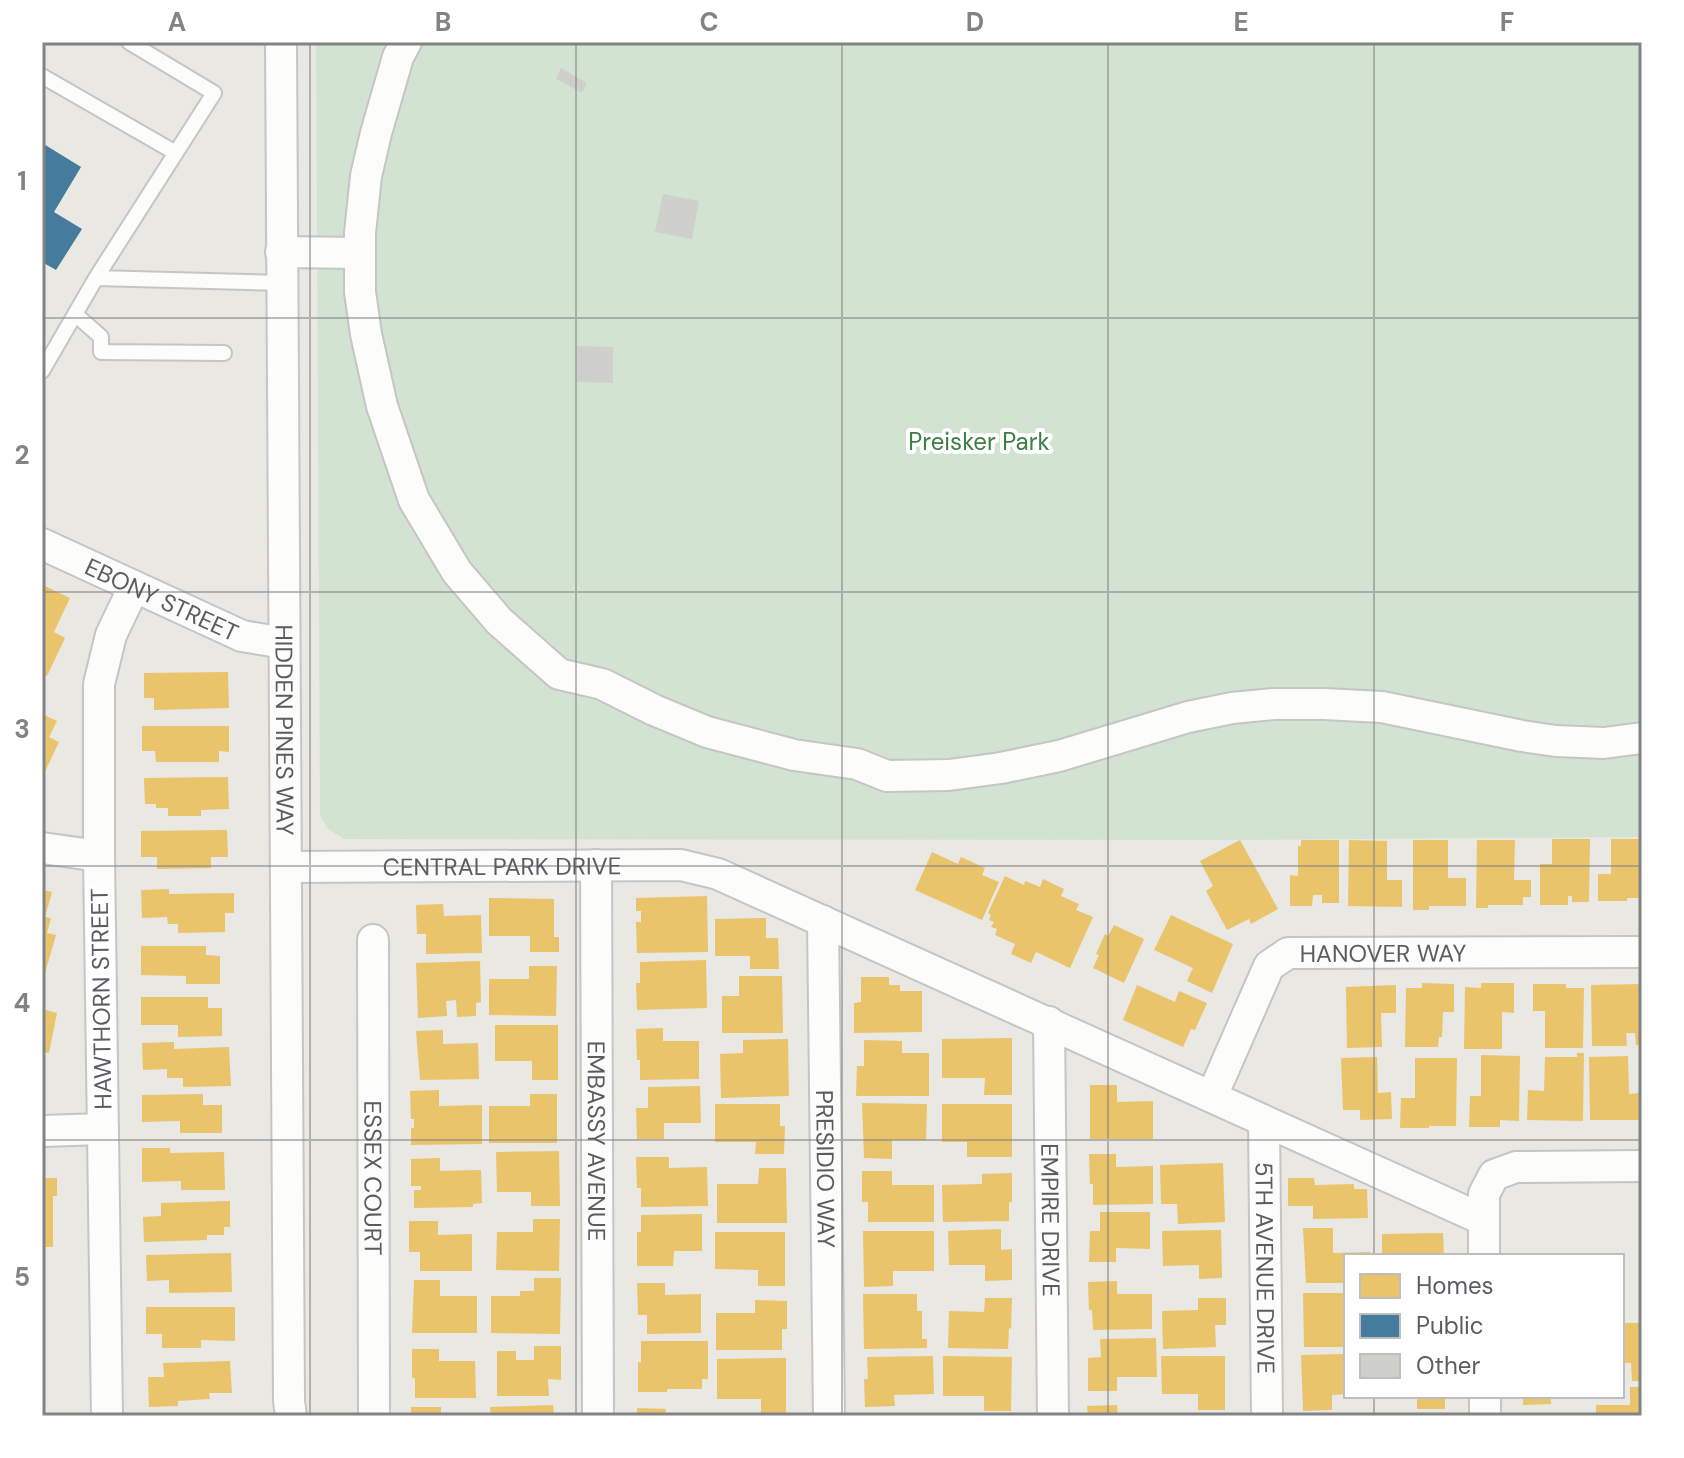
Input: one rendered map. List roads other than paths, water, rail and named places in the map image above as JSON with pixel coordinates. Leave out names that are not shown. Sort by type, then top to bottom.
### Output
[{"type":"street","name":"HIDDEN PINES WAY","points":[[281,42],[291,1416]]},
{"type":"street","points":[[406,42],[398,57],[366,176],[360,253],[360,292],[366,334],[382,406],[414,500],[457,572],[499,621],[559,674],[602,684],[707,732],[794,755],[857,764],[887,776],[949,775],[1001,768],[1059,756],[1188,717],[1274,704],[1382,707],[1556,741],[1604,743],[1642,738]]},
{"type":"street","points":[[281,252],[360,253]]},
{"type":"street","name":"EBONY STREET","points":[[42,544],[242,636],[284,643]]},
{"type":"street","name":"HAWTHORN STREET","points":[[107,1416],[99,684],[111,635],[134,587]]},
{"type":"street","points":[[42,848],[99,856]]},
{"type":"street","name":"EMBASSY AVENUE","points":[[596,865],[598,1416]]},
{"type":"street","name":"CENTRAL PARK DRIVE","points":[[286,867],[681,865],[718,874],[1484,1220]]},
{"type":"street","name":"PRESIDIO WAY","points":[[823,921],[829,1416]]},
{"type":"street","name":"ESSEX COURT","points":[[373,940],[374,1416]]},
{"type":"street","name":"HANOVER WAY","points":[[1212,1096],[1269,966],[1288,953],[1642,952]]},
{"type":"street","name":"EMPIRE DRIVE","points":[[1049,1022],[1053,1416]]},
{"type":"street","name":"5TH AVENUE DRIVE","points":[[1264,1122],[1267,1416]]},
{"type":"street","points":[[42,1131],[103,1129]]},
{"type":"street","points":[[1484,1254],[1484,1194],[1494,1175],[1516,1167],[1642,1166]]},
{"type":"lane","points":[[42,371],[96,278],[214,93],[129,42]]},
{"type":"lane","points":[[42,76],[176,153]]},
{"type":"lane","points":[[96,278],[282,283]]},
{"type":"lane","points":[[75,314],[101,337],[101,352],[224,353]]},
{"type":"park label","name":"Preisker Park","points":[[979,441]]}]
